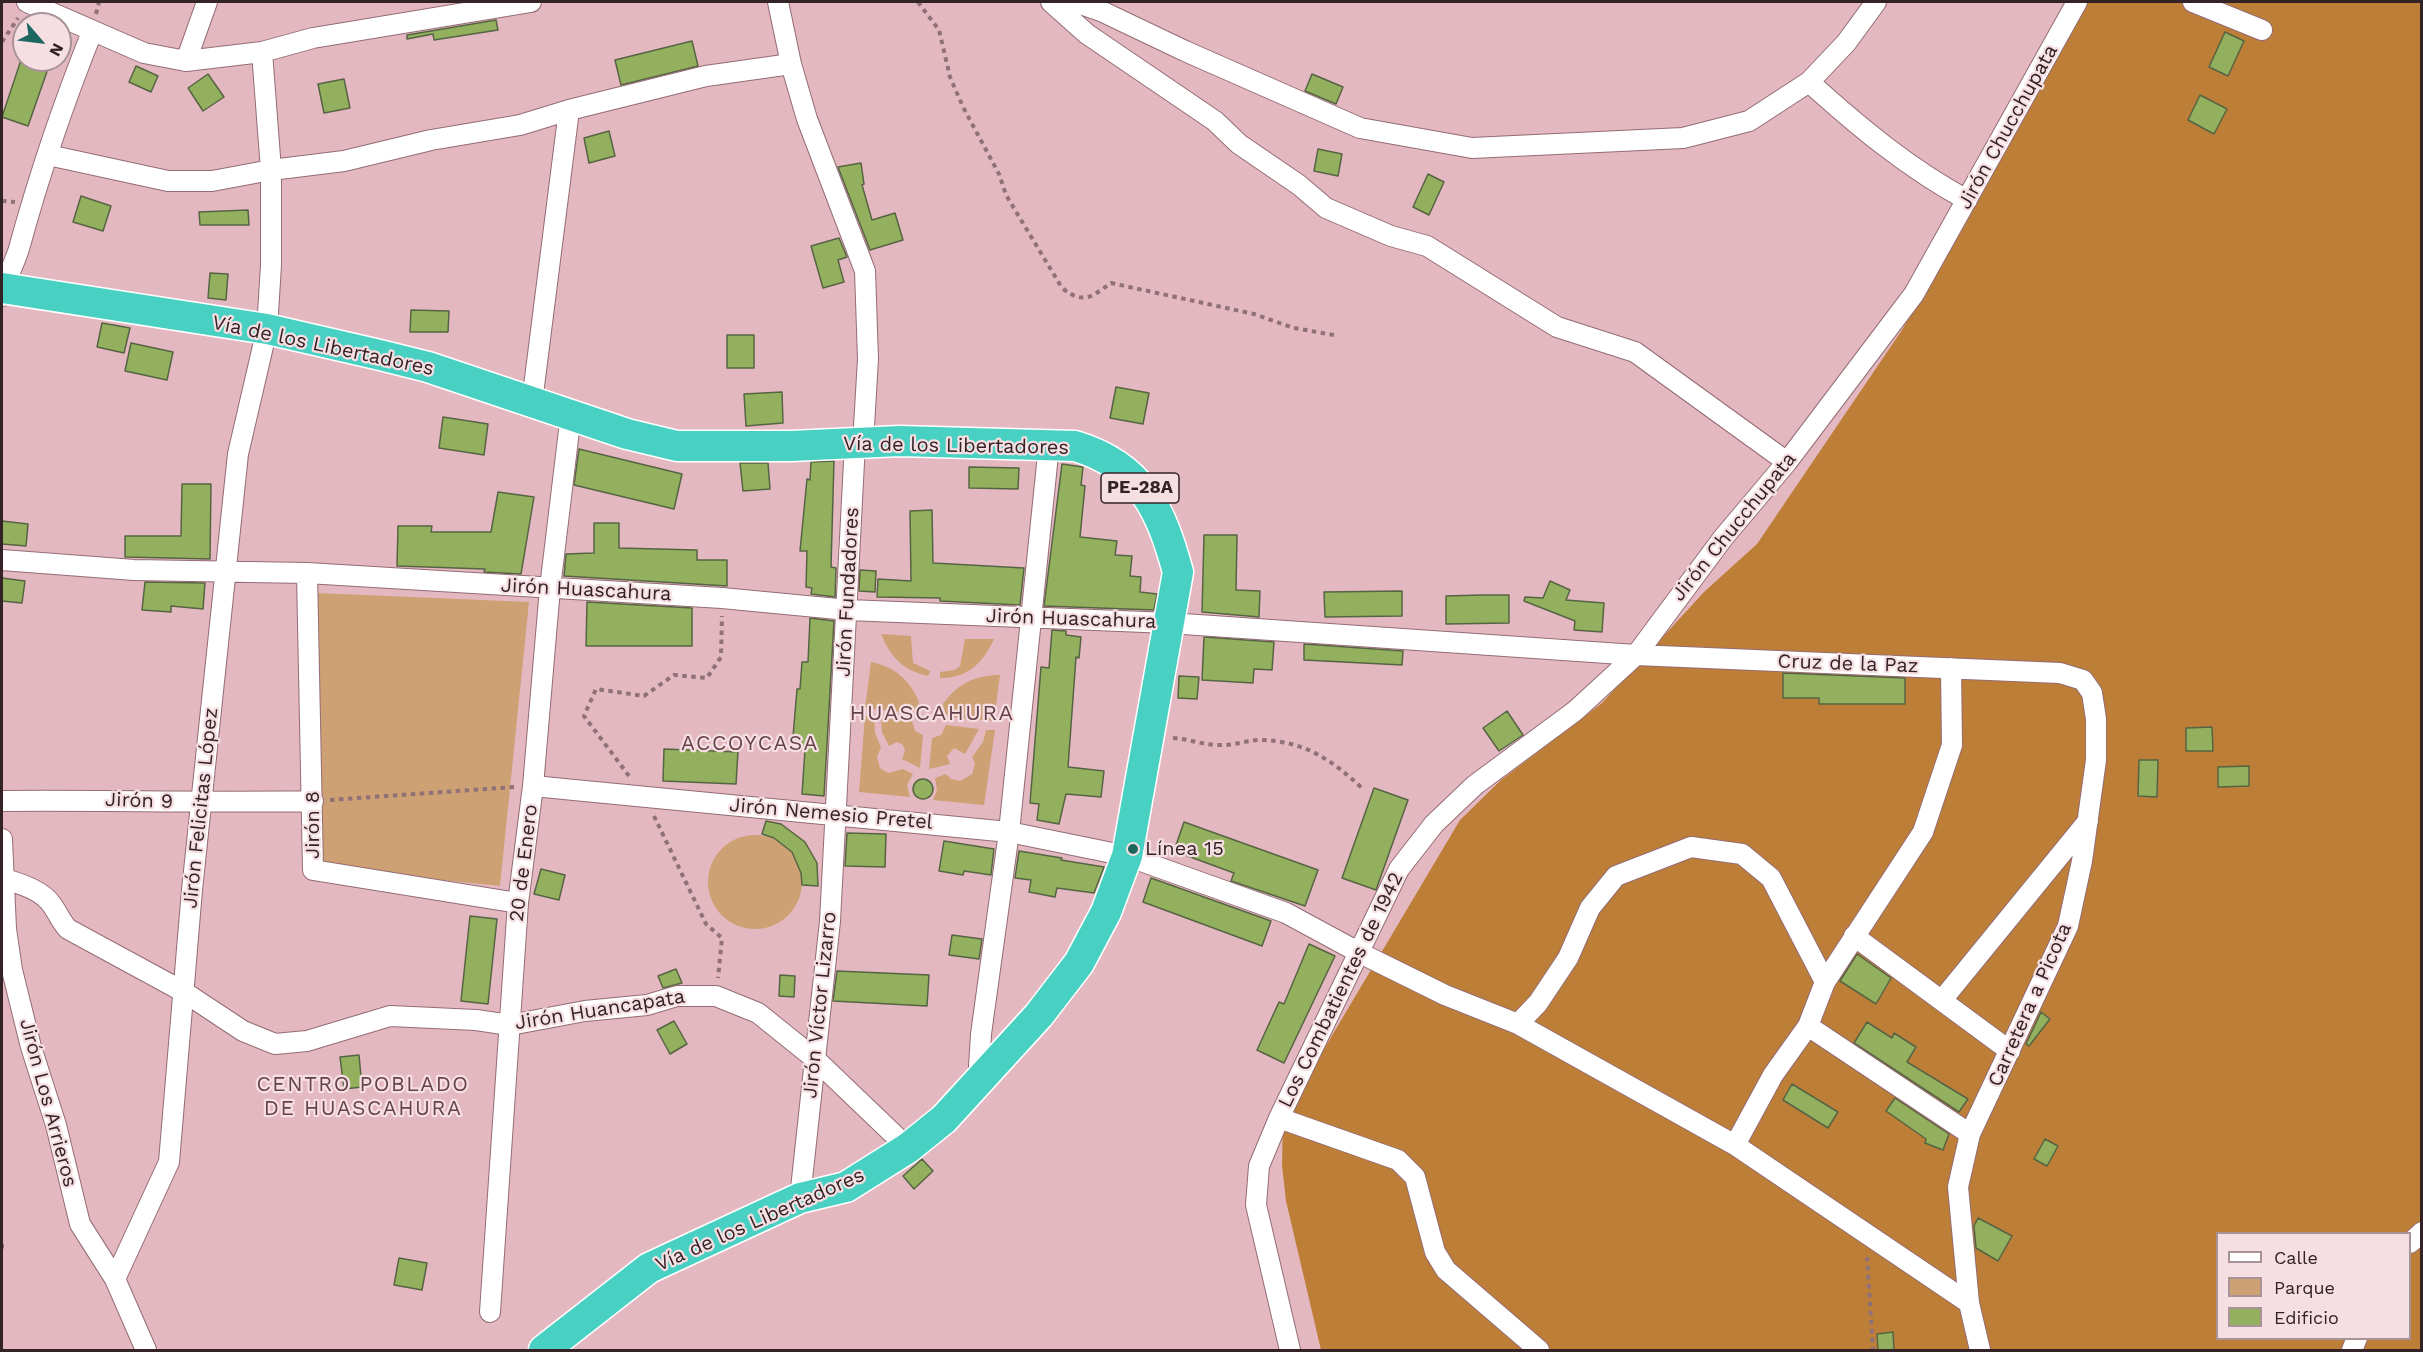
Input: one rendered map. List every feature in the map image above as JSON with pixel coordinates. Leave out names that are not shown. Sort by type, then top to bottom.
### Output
[{"type":"highway","name":"Vía de los Libertadores","points":[[2,291],[267,329],[428,367],[627,434],[676,446],[790,447],[900,441],[1075,446],[1098,453],[1126,472],[1156,506],[1169,537],[1178,572],[1127,856],[1106,912],[1079,963],[1039,1015],[978,1083],[944,1119],[908,1148],[846,1187],[800,1198],[649,1268],[544,1350]]},
{"type":"street","points":[[28,2],[144,53],[186,61],[262,52],[313,39],[531,2]]},
{"type":"street","points":[[186,61],[207,2]]},
{"type":"street","name":"Jirón Fundadores","points":[[778,2],[791,64],[807,119],[865,271],[868,359],[859,443],[837,813]]},
{"type":"street","points":[[1051,2],[1087,34],[1215,121],[1239,144],[1299,185],[1326,208],[1391,237],[1427,246],[1557,327],[1635,352],[1787,462]]},
{"type":"street","points":[[1075,2],[1101,10],[1205,60],[1360,128],[1472,148],[1683,138],[1749,121],[1809,82],[1846,43],[1876,2]]},
{"type":"street","name":"Jirón Chucchupata","points":[[1636,655],[1723,538],[1787,462],[1914,294],[2077,2]]},
{"type":"street","points":[[2193,2],[2262,30]]},
{"type":"street","points":[[2,291],[20,248],[29,207],[48,154],[59,114],[92,32]]},
{"type":"street","name":"Jirón Felicitas López","points":[[115,1279],[169,1162],[201,804],[238,454],[267,329],[271,265],[271,170],[262,52]]},
{"type":"street","points":[[48,154],[168,181],[212,181],[271,170],[344,161],[431,140],[504,129],[568,110],[706,76],[791,64]]},
{"type":"street","points":[[1809,82],[1876,143],[1938,185],[1967,200]]},
{"type":"street","points":[[532,402],[568,110]]},
{"type":"street","name":"20 de Enero","points":[[490,1312],[518,903],[532,786],[550,588],[571,414]]},
{"type":"street","points":[[978,1083],[981,1034],[1009,832],[1049,445]]},
{"type":"street","name":"Jirón Huascahura","points":[[2,560],[134,570],[307,573],[722,598],[848,610],[1169,623]]},
{"type":"street","name":"Jirón 8","points":[[307,573],[313,870],[518,903]]},
{"type":"street","points":[[1169,623],[1636,655]]},
{"type":"street","name":"Cruz de la Paz","points":[[1636,655],[2060,673]]},
{"type":"street","name":"Los Combatientes de 1942","points":[[1290,1350],[1256,1205],[1259,1166],[1279,1118],[1399,869],[1434,824],[1475,785],[1575,711],[1636,655]]},
{"type":"street","points":[[1735,1145],[1773,1075],[1808,1026],[1825,982],[1923,832],[1952,745],[1951,668]]},
{"type":"street","name":"Carretera a Picota","points":[[1980,1350],[1969,1303],[1958,1187],[1970,1134],[2068,926],[2088,821],[2096,759],[2096,720],[2092,693],[2083,680],[2060,673]]},
{"type":"street","name":"Jirón Nemesio Pretel","points":[[532,786],[645,798],[837,813],[1009,832],[1127,856],[1286,913],[1360,954],[1445,995],[1518,1024],[1735,1145],[1865,1235],[1969,1303]]},
{"type":"street","name":"Jirón 9","points":[[2,801],[102,800],[201,804],[313,801]]},
{"type":"street","name":"Jirón Víctor Lizarro","points":[[800,1198],[830,921],[837,813]]},
{"type":"street","points":[[1942,1000],[2088,821]]},
{"type":"street","name":"Jirón Los Arrieros","points":[[2,839],[5,879],[4,929],[12,970],[56,1125],[80,1224],[115,1279],[146,1350]]},
{"type":"street","points":[[1518,1024],[1538,1003],[1568,958],[1590,908],[1616,876],[1691,847],[1742,854],[1771,878],[1825,982]]},
{"type":"street","name":"Jirón Huancapata","points":[[5,879],[42,895],[50,902],[68,929],[184,992],[243,1031],[275,1044],[308,1041],[390,1016],[476,1020],[510,1025],[585,1011],[647,1005],[677,996],[716,996],[758,1013],[814,1058],[908,1148]]},
{"type":"street","points":[[1854,936],[2010,1050]]},
{"type":"street","points":[[1808,1026],[1970,1134]]},
{"type":"street","points":[[1279,1118],[1398,1160],[1408,1168],[1415,1177],[1435,1252],[1446,1270],[1539,1350]]},
{"type":"path","points":[[2,42],[28,2]]},
{"type":"path","points":[[918,2],[939,30],[950,77],[999,174],[1006,195],[1062,288],[1073,297],[1083,299],[1093,296],[1111,283],[1254,314],[1294,328],[1334,335]]},
{"type":"path","points":[[716,996],[722,938],[706,924],[645,798],[584,716],[596,689],[644,696],[674,675],[707,678],[721,657],[722,598]]},
{"type":"path","points":[[1149,737],[1191,739],[1220,746],[1261,740],[1291,744],[1327,757],[1363,789]]},
{"type":"path","points":[[313,801],[532,786]]},
{"type":"path","points":[[1865,1235],[1873,1350]]},
{"type":"path","points":[[2,1244],[2,1249]]},
{"type":"green space","points":[[317,593],[529,602],[500,886],[316,867]]},
{"type":"green space","points":[[881,634],[911,636],[913,663],[930,671],[928,676],[899,662],[889,650]]},
{"type":"green space","points":[[965,639],[994,639],[980,662],[973,668],[958,676],[940,678],[940,672],[955,670],[960,666]]},
{"type":"green space","points":[[871,662],[887,667],[906,681],[919,702],[916,710],[910,713],[865,708]]},
{"type":"green space","points":[[1000,675],[994,721],[950,717],[945,713],[943,704],[961,686],[975,679]]},
{"type":"green space","points":[[865,716],[874,718],[875,733],[881,747],[877,757],[880,768],[888,773],[903,769],[913,774],[907,785],[910,797],[859,792]]},
{"type":"green space","points":[[881,718],[912,721],[915,731],[923,735],[920,768],[902,759],[905,751],[903,745],[897,742],[889,746],[882,732]]},
{"type":"green space","points":[[946,725],[979,729],[965,754],[954,748],[947,756],[950,764],[929,769],[932,738],[941,735]]},
{"type":"green space","points":[[986,730],[995,730],[984,805],[933,800],[937,790],[935,778],[946,774],[951,779],[960,781],[972,774],[975,764],[972,757],[983,742]]},
{"type":"green space","points":[[755,835],[773,838],[788,849],[799,864],[802,882],[799,900],[788,915],[773,926],[755,929],[737,926],[722,915],[711,900],[708,882],[711,864],[722,849],[737,838]]},
{"type":"shaded area","points":[[2087,2],[2421,2],[2421,1350],[1321,1350],[1286,1201],[1282,1165],[1283,1118],[1460,820],[1501,780],[1602,703],[1704,592],[1757,544],[1902,330]]},
{"type":"building","points":[[496,20],[498,30],[434,40],[433,34],[407,39],[407,35]]},
{"type":"building","points":[[2225,32],[2244,41],[2228,76],[2209,67]]},
{"type":"building","points":[[692,41],[698,66],[621,85],[615,60]]},
{"type":"building","points":[[136,66],[158,76],[151,92],[129,82]]},
{"type":"building","points":[[17,72],[47,72],[28,126],[2,117]]},
{"type":"building","points":[[208,74],[224,97],[203,111],[188,88]]},
{"type":"building","points":[[1312,74],[1343,87],[1336,104],[1305,91]]},
{"type":"building","points":[[344,79],[350,108],[324,113],[318,84]]},
{"type":"building","points":[[2200,95],[2227,109],[2214,134],[2188,120]]},
{"type":"building","points":[[609,131],[615,156],[589,163],[584,138]]},
{"type":"building","points":[[1318,149],[1342,154],[1338,176],[1314,171]]},
{"type":"building","points":[[861,163],[864,184],[862,185],[872,220],[895,213],[903,240],[870,250],[838,167]]},
{"type":"building","points":[[1428,174],[1444,182],[1429,215],[1413,207]]},
{"type":"building","points":[[81,196],[111,206],[103,231],[73,222]]},
{"type":"building","points":[[248,210],[249,225],[200,225],[199,212]]},
{"type":"building","points":[[839,238],[847,257],[838,260],[844,282],[823,288],[811,246]]},
{"type":"building","points":[[210,273],[228,274],[226,300],[208,298]]},
{"type":"building","points":[[411,310],[449,311],[448,332],[410,332]]},
{"type":"building","points":[[102,323],[130,328],[124,353],[97,347]]},
{"type":"building","points":[[727,335],[754,335],[754,368],[727,368]]},
{"type":"building","points":[[131,343],[173,352],[167,380],[125,371]]},
{"type":"building","points":[[1116,387],[1149,393],[1143,424],[1110,418]]},
{"type":"building","points":[[782,392],[783,423],[746,426],[744,394]]},
{"type":"building","points":[[443,417],[488,424],[484,455],[439,448]]},
{"type":"building","points":[[579,449],[682,474],[674,509],[574,485]]},
{"type":"building","points":[[834,461],[831,567],[836,568],[835,597],[811,594],[812,588],[806,587],[807,551],[800,551],[807,479],[810,480],[811,462]]},
{"type":"building","points":[[740,463],[768,463],[770,489],[743,491]]},
{"type":"building","points":[[1062,464],[1083,467],[1081,485],[1085,486],[1080,537],[1117,541],[1115,555],[1132,556],[1130,576],[1141,577],[1140,592],[1157,594],[1154,610],[1044,606]]},
{"type":"building","points":[[969,467],[1019,468],[1018,489],[969,488]]},
{"type":"building","points":[[182,484],[211,484],[210,559],[125,557],[125,536],[181,536]]},
{"type":"building","points":[[498,492],[534,497],[521,574],[484,572],[485,569],[397,566],[398,526],[432,526],[431,532],[491,532]]},
{"type":"building","points":[[932,510],[933,563],[1024,568],[1020,605],[940,601],[940,598],[877,597],[878,579],[911,581],[910,511]]},
{"type":"building","points":[[2,521],[28,524],[26,546],[2,544]]},
{"type":"building","points":[[594,523],[619,523],[619,548],[697,550],[697,560],[727,560],[727,586],[564,576],[566,554],[594,553]]},
{"type":"building","points":[[1204,535],[1237,535],[1236,590],[1260,591],[1259,617],[1202,612]]},
{"type":"building","points":[[860,570],[876,571],[875,592],[859,591]]},
{"type":"building","points":[[2,578],[25,581],[22,603],[2,601]]},
{"type":"building","points":[[1550,581],[1570,590],[1566,600],[1604,603],[1602,632],[1574,630],[1575,621],[1524,601],[1525,597],[1543,598]]},
{"type":"building","points":[[145,582],[205,583],[203,609],[171,606],[171,612],[142,610]]},
{"type":"building","points":[[1402,591],[1402,616],[1325,617],[1324,592]]},
{"type":"building","points":[[1509,595],[1509,623],[1446,624],[1446,596]]},
{"type":"building","points":[[587,602],[692,608],[692,646],[586,646]]},
{"type":"building","points":[[810,618],[834,621],[824,796],[802,794],[805,750],[792,749],[797,689],[800,689],[802,662],[808,662]]},
{"type":"building","points":[[1052,630],[1066,631],[1066,635],[1081,637],[1079,658],[1076,657],[1068,767],[1104,771],[1101,797],[1066,794],[1059,824],[1037,820],[1039,804],[1030,803],[1041,667],[1049,668]]},
{"type":"building","points":[[1204,637],[1274,642],[1272,670],[1254,669],[1253,683],[1202,680]]},
{"type":"building","points":[[1304,644],[1403,651],[1402,665],[1304,660]]},
{"type":"building","points":[[1783,673],[1905,678],[1905,704],[1819,704],[1819,698],[1783,698]]},
{"type":"building","points":[[1179,676],[1199,677],[1197,699],[1178,698]]},
{"type":"building","points":[[1507,711],[1523,735],[1499,751],[1483,728]]},
{"type":"building","points":[[2212,727],[2213,751],[2186,751],[2186,728]]},
{"type":"building","points":[[664,749],[738,752],[736,784],[663,781]]},
{"type":"building","points":[[2139,760],[2158,760],[2157,797],[2138,796]]},
{"type":"building","points":[[2249,766],[2249,786],[2218,787],[2218,767]]},
{"type":"building","points":[[923,779],[930,782],[933,789],[930,796],[923,799],[916,796],[913,789],[916,782]]},
{"type":"building","points":[[1374,788],[1408,800],[1376,890],[1342,878]]},
{"type":"building","points":[[766,821],[781,824],[805,842],[817,863],[818,886],[802,885],[801,873],[792,852],[774,838],[762,834]]},
{"type":"building","points":[[1184,822],[1318,870],[1305,906],[1231,881],[1234,873],[1174,851]]},
{"type":"building","points":[[847,833],[886,834],[885,867],[845,866]]},
{"type":"building","points":[[944,841],[994,849],[991,875],[964,871],[963,875],[939,871]]},
{"type":"building","points":[[1019,851],[1104,867],[1094,893],[1057,888],[1055,897],[1029,892],[1031,880],[1015,878]]},
{"type":"building","points":[[541,869],[565,875],[559,900],[534,894]]},
{"type":"building","points":[[1151,878],[1271,921],[1262,946],[1143,902]]},
{"type":"building","points":[[470,916],[497,919],[488,1004],[461,1001]]},
{"type":"building","points":[[952,935],[982,939],[979,959],[949,955]]},
{"type":"building","points":[[1309,944],[1335,956],[1284,1063],[1257,1050],[1279,1002],[1284,1004]]},
{"type":"building","points":[[1857,954],[1891,978],[1876,1004],[1840,981]]},
{"type":"building","points":[[676,969],[682,983],[663,988],[658,976]]},
{"type":"building","points":[[837,971],[929,975],[927,1006],[833,1001]]},
{"type":"building","points":[[780,975],[795,976],[794,997],[779,996]]},
{"type":"building","points":[[2041,1012],[2050,1019],[2029,1046],[2026,1044]]},
{"type":"building","points":[[674,1021],[687,1044],[670,1054],[657,1030]]},
{"type":"building","points":[[1867,1022],[1892,1038],[1894,1033],[1916,1047],[1907,1062],[1968,1099],[1959,1112],[1854,1043]]},
{"type":"building","points":[[359,1055],[362,1087],[344,1089],[340,1057]]},
{"type":"building","points":[[1792,1084],[1838,1112],[1828,1128],[1783,1100]]},
{"type":"building","points":[[1895,1098],[1949,1134],[1943,1150],[1925,1143],[1926,1139],[1886,1111]]},
{"type":"building","points":[[2045,1139],[2058,1146],[2047,1166],[2034,1159]]},
{"type":"building","points":[[922,1159],[933,1171],[914,1189],[903,1176]]},
{"type":"building","points":[[1978,1218],[2012,1236],[1998,1261],[1976,1248],[1974,1226]]},
{"type":"building","points":[[399,1258],[427,1263],[422,1290],[394,1285]]},
{"type":"building","points":[[1893,1332],[1894,1350],[1878,1350],[1877,1334]]},
{"type":"place","name":"Línea 15","points":[[1133,849]]},
{"type":"district","name":"HUASCAHURA","points":[[932,714]]},
{"type":"district","name":"ACCOYCASA","points":[[750,744]]},
{"type":"district","name":"CENTRO POBLADO DE HUASCAHURA","points":[[363,1097]]}]
